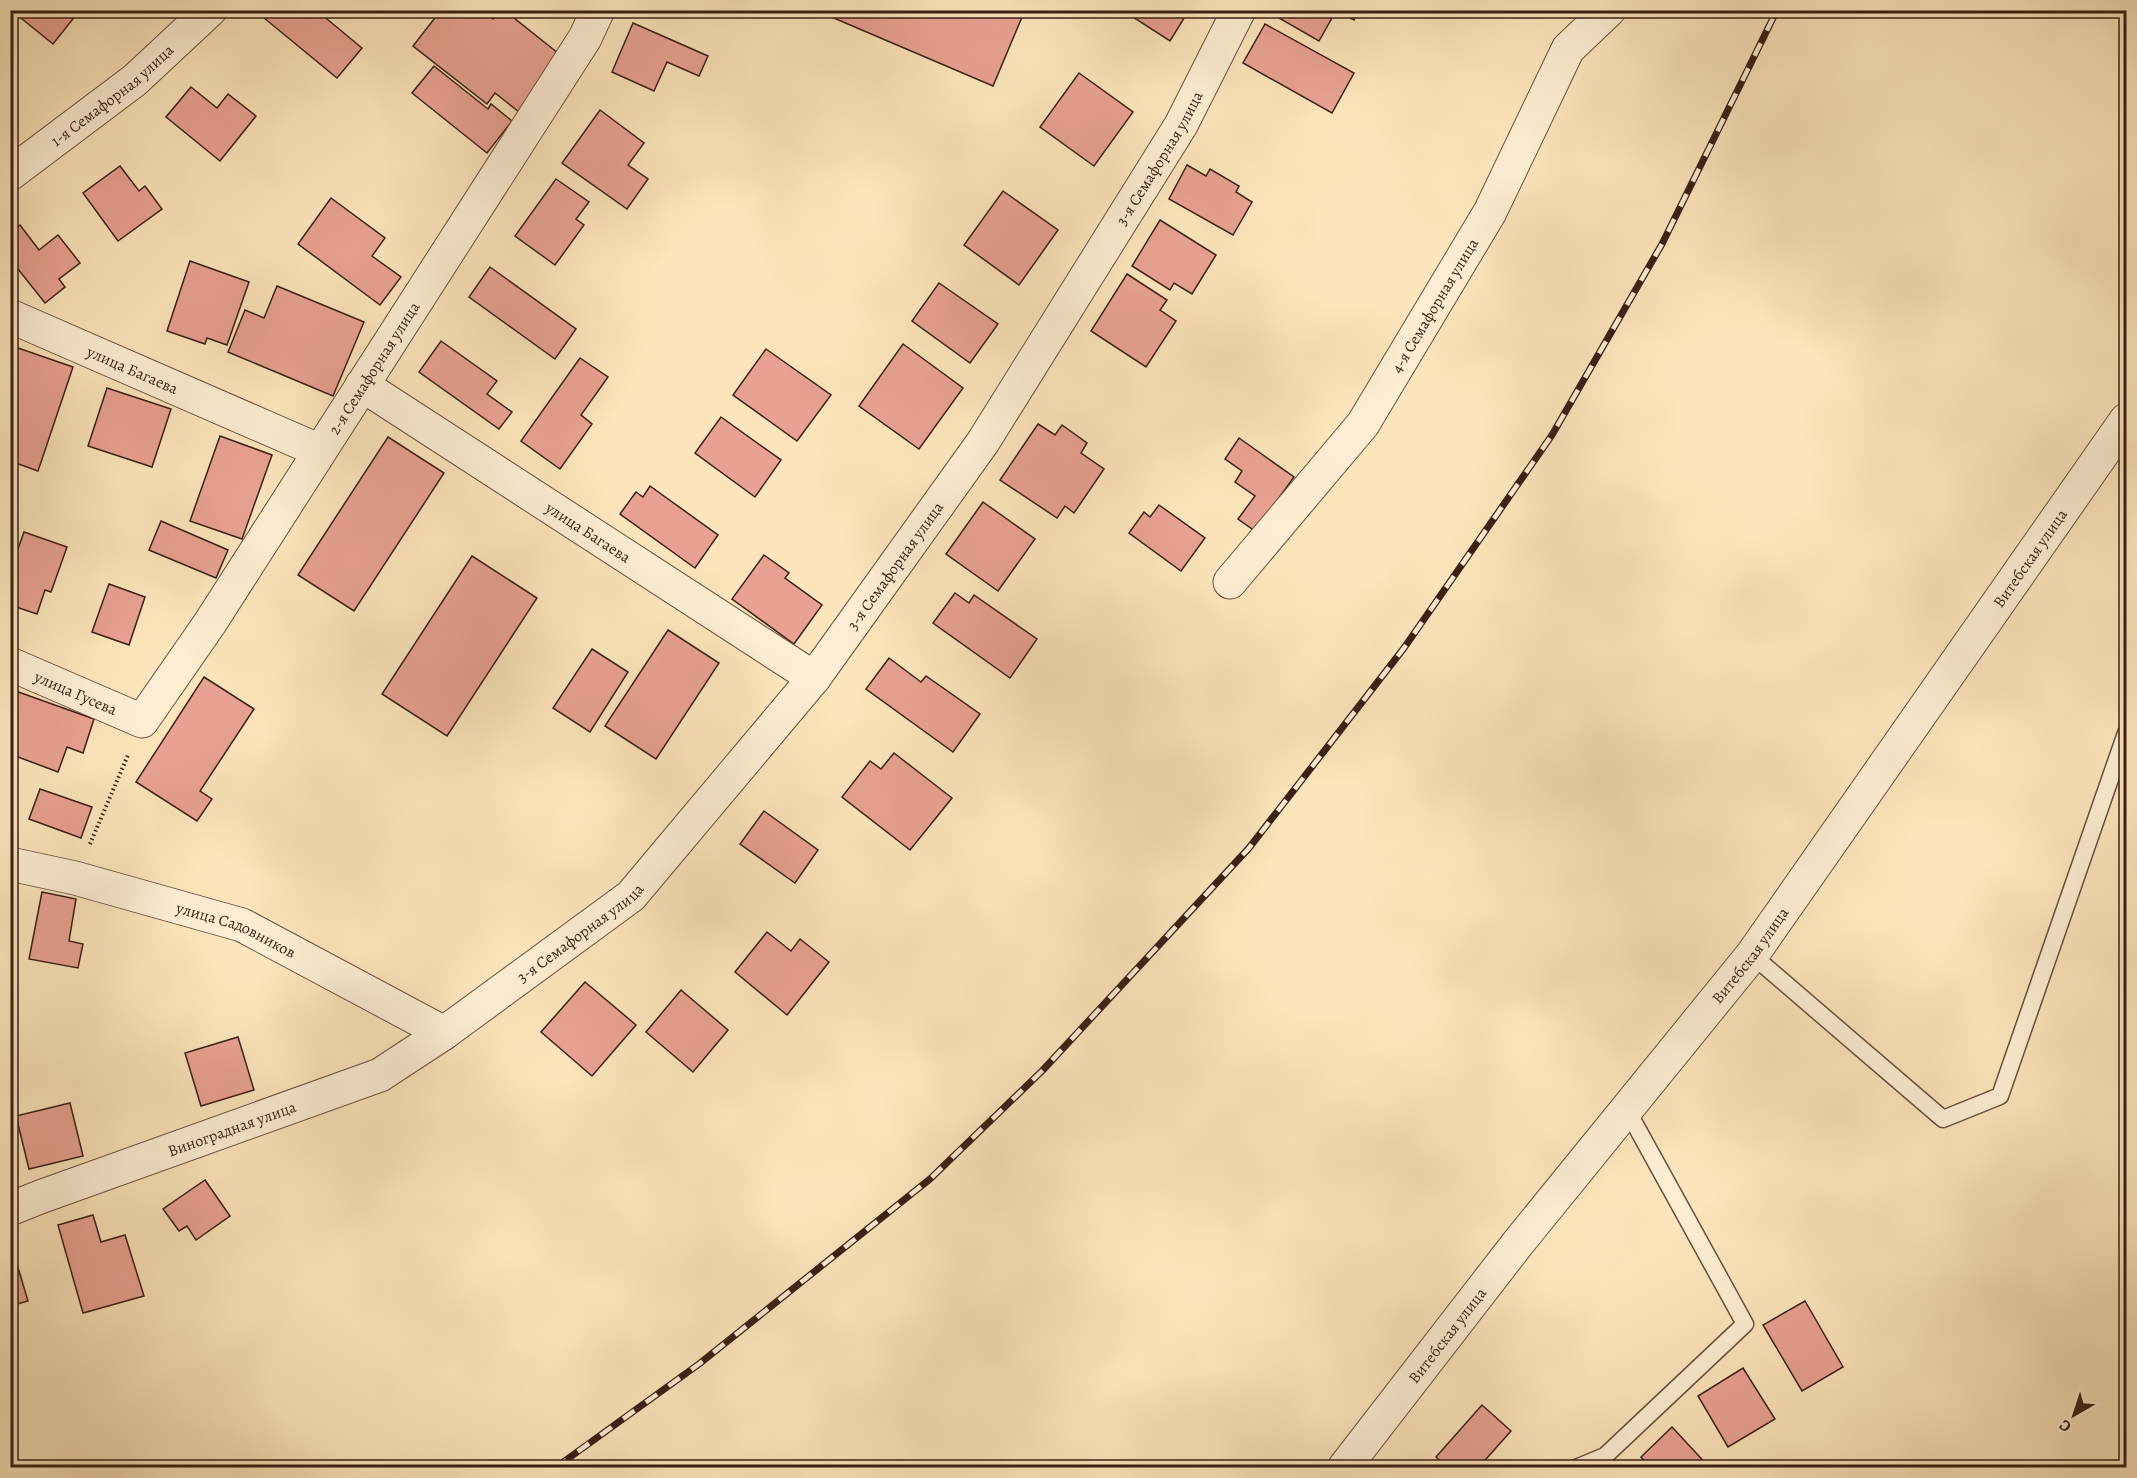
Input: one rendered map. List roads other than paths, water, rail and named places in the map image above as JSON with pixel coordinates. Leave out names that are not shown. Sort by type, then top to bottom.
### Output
[{"type":"street","name":"1-я Семафорная улица","points":[[10,174],[135,80],[210,10]]},
{"type":"street","name":"2-я Семафорная улица","points":[[142,721],[210,623],[585,38],[598,10]]},
{"type":"street","name":"3-я Семафорная улица","points":[[444,1033],[631,897],[814,678],[983,442],[1182,125],[1239,10]]},
{"type":"street","name":"4-я Семафорная улица","points":[[1230,582],[1363,424],[1490,212],[1568,49],[1609,10]]},
{"type":"street","name":"улица Багаева","points":[[10,316],[320,451]]},
{"type":"street","name":"улица Багаева","points":[[362,385],[814,678]]},
{"type":"street","name":"Витебская улица","points":[[1344,1467],[1510,1252],[1752,955],[2127,420]]},
{"type":"street","name":"улица Гусева","points":[[10,664],[142,721]]},
{"type":"street","name":"улица Садовников","points":[[10,864],[75,878],[242,926],[444,1033]]},
{"type":"street","name":"Виноградная улица","points":[[10,1209],[380,1075],[444,1033]]},
{"type":"lane","points":[[1752,955],[1943,1119],[2000,1096],[2127,733]]},
{"type":"lane","points":[[1576,1467],[1605,1456],[1745,1324],[1626,1108]]},
{"type":"railway","points":[[555,1468],[699,1364],[930,1179],[1042,1071],[1249,848],[1404,648],[1552,435],[1662,244],[1777,10]]}]
